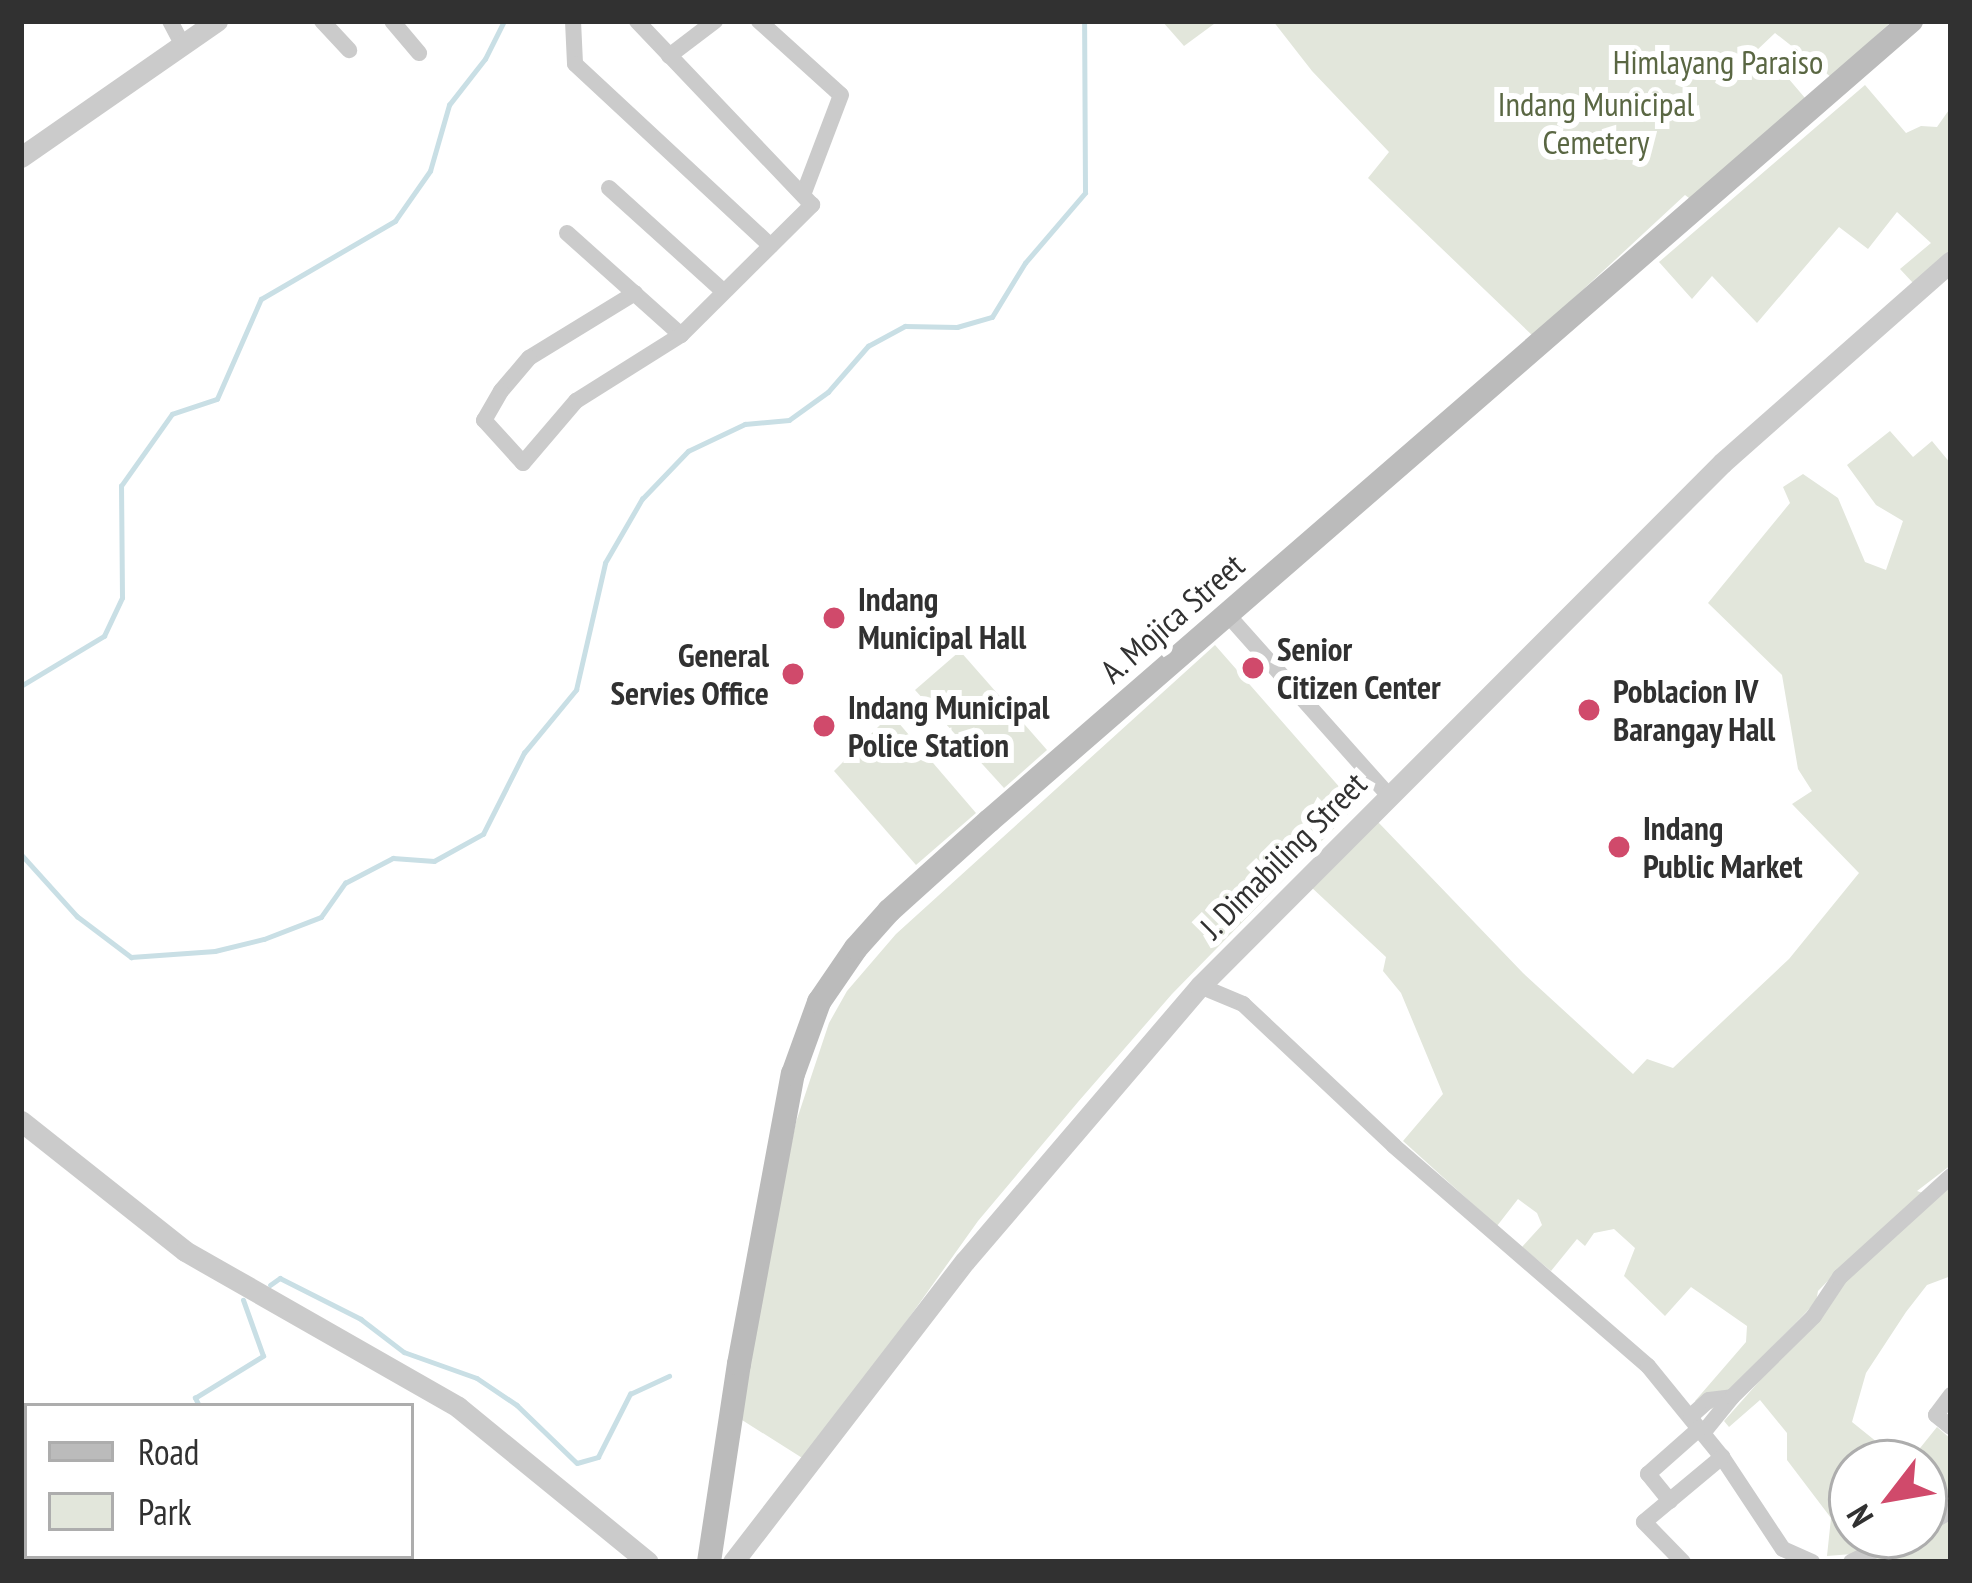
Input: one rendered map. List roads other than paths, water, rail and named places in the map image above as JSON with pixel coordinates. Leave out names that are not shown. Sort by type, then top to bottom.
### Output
[{"type":"main road","name":"A. Mojica Street","points":[[710,1562],[793,1074],[819,1002],[889,911],[1911,21]]},
{"type":"street","points":[[170,21],[182,44]]},
{"type":"street","points":[[21,158],[217,21]]},
{"type":"street","points":[[322,21],[350,50]]},
{"type":"street","points":[[392,21],[418,53]]},
{"type":"street","points":[[573,21],[575,64],[771,246]]},
{"type":"street","points":[[635,293],[529,358],[501,391],[484,420],[523,463],[583,396],[681,335],[812,205],[637,21]]},
{"type":"street","points":[[669,56],[715,21]]},
{"type":"street","points":[[759,21],[842,95],[803,195]]},
{"type":"street","points":[[609,188],[724,291]]},
{"type":"street","points":[[567,232],[681,335]]},
{"type":"street","name":"J. Dimabiling Street","points":[[733,1562],[964,1261],[1200,986],[1755,431],[1951,261]]},
{"type":"street","points":[[1227,614],[1389,796]]},
{"type":"street","points":[[1200,986],[1243,1004],[1394,1146],[1648,1366],[1722,1457],[1783,1549],[1810,1562]]},
{"type":"street","points":[[21,1120],[185,1251],[458,1407],[648,1562]]},
{"type":"street","points":[[1670,1501],[1648,1474],[1814,1316],[1840,1277],[1951,1176]]},
{"type":"street","points":[[1951,1395],[1936,1415],[1951,1427]]},
{"type":"street","points":[[1683,1562],[1644,1522],[1644,1514],[1670,1501],[1722,1457]]},
{"type":"waterway","points":[[21,686],[104,636],[122,598],[121,486],[172,414],[217,399],[261,299],[395,221],[430,171],[449,105],[485,59],[504,21]]},
{"type":"waterway","points":[[21,854],[77,916],[131,957],[215,951],[264,939],[321,917],[345,883],[393,858],[434,861],[483,834],[524,753],[576,690],[605,563],[642,499],[688,451],[745,424],[789,420],[828,392],[868,346],[905,326],[957,327],[992,317],[1025,263],[1085,193],[1084,21]]},
{"type":"waterway","points":[[270,1285],[280,1278],[361,1319],[404,1352],[477,1378],[517,1405],[577,1463],[598,1457],[630,1394],[669,1376]]},
{"type":"waterway","points":[[198,1403],[195,1398],[263,1356],[243,1300]]},
{"type":"place","name":"Indang Municipal Hall","points":[[834,618]]},
{"type":"place","name":"Senior Citizen Center","points":[[1253,668]]},
{"type":"place","name":"General Servies Office","points":[[793,674]]},
{"type":"place","name":"Poblacion IV Barangay Hall","points":[[1589,710]]},
{"type":"place","name":"Indang Municipal Police Station","points":[[824,726]]},
{"type":"place","name":"Indang Public Market","points":[[1619,847]]},
{"type":"park label","name":"Himlayang Paraiso","points":[[1718,62]]},
{"type":"park label","name":"Indang Municipal Cemetery","points":[[1596,123]]}]
